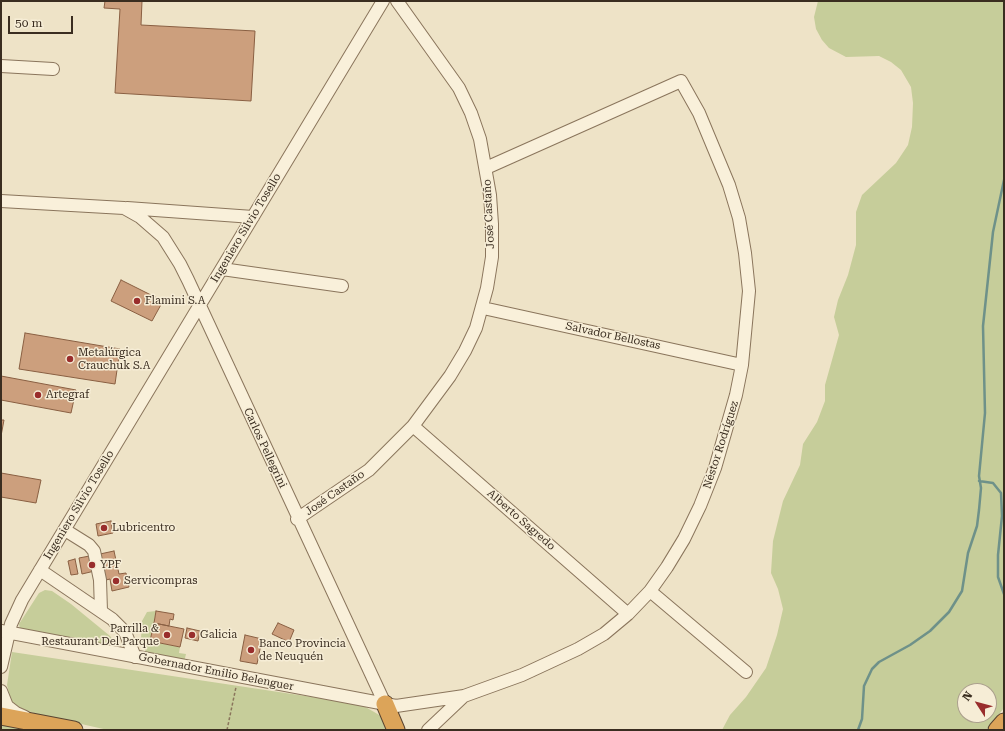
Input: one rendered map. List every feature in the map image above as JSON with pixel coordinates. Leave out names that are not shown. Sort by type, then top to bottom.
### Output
[{"type":"highway","points":[[385,704],[396,730]]},
{"type":"highway","points":[[1,716],[74,730]]},
{"type":"highway","points":[[997,730],[1004,722]]},
{"type":"street","name":"Ingeniero Silvio Tosello","points":[[1,667],[5,632],[18,608],[383,1]]},
{"type":"street","name":"José Castaño","points":[[297,519],[369,470],[413,426],[450,376],[470,339],[483,308],[492,257],[492,224],[486,168],[480,139],[471,113],[459,88],[397,1]]},
{"type":"street","points":[[1,66],[53,69]]},
{"type":"street","name":"Néstor Rodríguez","points":[[385,704],[406,705],[464,696],[522,675],[578,649],[604,634],[628,614],[650,591],[684,539],[700,506],[727,431],[742,365],[749,291],[746,253],[739,218],[716,150],[699,113],[681,81],[486,168]]},
{"type":"street","name":"Carlos Pellegrini","points":[[1,201],[253,217]]},
{"type":"street","name":"Carlos Pellegrini","points":[[124,208],[140,217],[163,238],[180,264],[297,519],[385,704]]},
{"type":"street","points":[[222,269],[342,286]]},
{"type":"street","name":"Salvador Bellostas","points":[[483,308],[742,365]]},
{"type":"street","name":"Alberto Sagredo","points":[[413,426],[628,614]]},
{"type":"street","points":[[64,530],[89,545],[94,551],[100,580],[101,611]]},
{"type":"street","points":[[40,570],[101,611],[124,632],[135,656]]},
{"type":"street","points":[[650,591],[746,672]]},
{"type":"street","name":"Gobernador Emilio Belenguer","points":[[5,632],[385,704]]},
{"type":"street","points":[[1,691],[4,701],[12,710],[43,724]]},
{"type":"street","name":"Néstor Rodríguez","points":[[428,730],[464,696]]},
{"type":"path","points":[[227,730],[238,676]]},
{"type":"green space","points":[[818,1],[1004,1],[1004,708],[997,717],[997,683],[957,683],[957,723],[992,723],[986,730],[722,730],[730,715],[746,697],[766,668],[777,635],[783,609],[778,589],[771,573],[773,541],[783,501],[800,465],[803,444],[817,422],[825,401],[825,385],[839,335],[834,317],[856,245],[856,212],[862,195],[896,163],[908,145],[912,127],[913,103],[911,87],[901,70],[891,62],[879,56],[846,57],[829,48],[822,40],[816,29],[814,17]]},
{"type":"green space","points":[[45,590],[52,591],[71,604],[110,636],[113,640],[111,644],[109,646],[20,629],[19,624],[39,593]]},
{"type":"green space","points":[[156,611],[150,641],[180,647],[179,653],[186,654],[184,662],[148,655],[144,648],[141,639],[142,621],[147,612]]},
{"type":"green space","points":[[12,652],[362,705],[381,716],[388,730],[108,730],[41,715],[24,710],[11,702],[7,685]]},
{"type":"green space","points":[[1,722],[34,730],[1,730]]},
{"type":"building","points":[[105,1],[142,1],[141,25],[255,31],[251,101],[115,93],[120,9],[104,8]]},
{"type":"building","name":"Flamini S.A","points":[[121,280],[163,301],[152,321],[111,301]]},
{"type":"building","name":"Metalúrgica Crauchuk S.A","points":[[25,333],[120,349],[115,384],[19,369]]},
{"type":"building","name":"Artegraf","points":[[1,376],[76,390],[71,413],[1,400]]},
{"type":"building","points":[[1,420],[4,420],[1,436]]},
{"type":"building","points":[[1,473],[41,480],[36,503],[1,497]]},
{"type":"building","name":"Lubricentro","points":[[111,521],[113,533],[98,536],[96,524]]},
{"type":"building","points":[[114,551],[119,574],[126,573],[129,587],[112,591],[110,579],[106,580],[100,554]]},
{"type":"building","points":[[100,554],[103,569],[82,574],[79,558]]},
{"type":"building","points":[[75,559],[78,574],[71,575],[68,561]]},
{"type":"building","points":[[156,611],[174,614],[173,620],[170,619],[169,626],[154,623]]},
{"type":"building","name":"Parrilla & Restaurant Del Parque","points":[[154,623],[184,629],[180,647],[150,641]]},
{"type":"building","points":[[278,623],[294,630],[289,642],[272,634]]},
{"type":"building","name":"Galicia","points":[[187,628],[200,631],[198,641],[185,638]]},
{"type":"building","name":"Banco Provincia de Neuquén","points":[[245,635],[262,639],[257,664],[240,661]]},
{"type":"waterway","points":[[858,730],[862,719],[864,686],[872,669],[879,662],[910,645],[930,631],[949,612],[962,591],[968,553],[977,526],[979,510],[981,488],[979,476],[985,413],[983,326],[993,232],[1004,180]]},
{"type":"waterway","points":[[979,481],[993,483],[1001,493],[1002,516],[998,555],[998,577],[1004,594]]},
{"type":"place","name":"Flamini S.A","points":[[137,301]]},
{"type":"place","name":"Metalúrgica Crauchuk S.A","points":[[70,359]]},
{"type":"place","name":"Artegraf","points":[[38,395]]},
{"type":"place","name":"Lubricentro","points":[[104,528]]},
{"type":"place","name":"YPF","points":[[92,565]]},
{"type":"place","name":"Servicompras","points":[[116,581]]},
{"type":"place","name":"Parrilla & Restaurant Del Parque","points":[[167,635]]},
{"type":"place","name":"Galicia","points":[[192,635]]},
{"type":"place","name":"Banco Provincia de Neuquén","points":[[251,650]]}]
